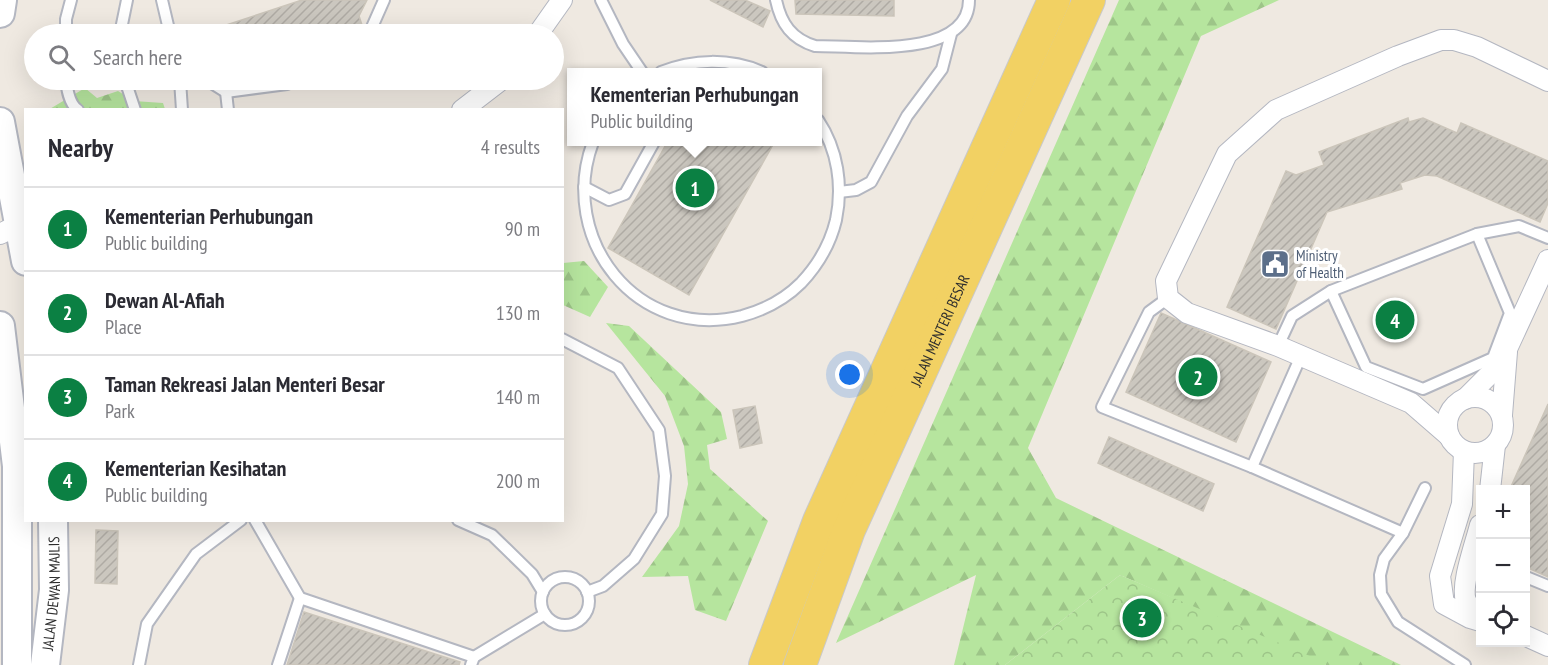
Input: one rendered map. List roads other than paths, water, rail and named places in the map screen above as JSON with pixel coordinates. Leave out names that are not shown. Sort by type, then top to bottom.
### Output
[{"type":"main road","name":"JALAN MENTERI BESAR","points":[[765,665],[819,521],[1054,0]]},
{"type":"main road","name":"JALAN MENTERI BESAR","points":[[800,665],[849,530],[1089,0]]},
{"type":"street","points":[[0,13],[2,0]]},
{"type":"street","points":[[545,24],[562,0]]},
{"type":"street","points":[[1507,349],[1502,436],[1495,445],[1475,454],[1455,445],[1449,436],[1411,403],[1278,346],[1187,313],[1168,298],[1166,281],[1227,154],[1276,110],[1398,56],[1441,40],[1454,40],[1478,47],[1548,81]]},
{"type":"street","points":[[465,108],[488,90]]},
{"type":"street","points":[[0,122],[15,226],[24,255]]},
{"type":"street","points":[[1449,436],[1449,414],[1491,373],[1507,349],[1546,269]]},
{"type":"street","name":"JALAN DEWAN MAJLIS","points":[[0,326],[17,466],[17,665]]},
{"type":"street","points":[[1411,403],[1460,402],[1476,397],[1486,399],[1502,414]]},
{"type":"street","points":[[1490,485],[1495,445]]},
{"type":"street","points":[[1464,451],[1462,504],[1440,576],[1444,604],[1476,620]]},
{"type":"street","name":"JALAN DEWAN MAJLIS","points":[[45,665],[54,590],[53,522]]},
{"type":"street","points":[[1476,558],[1464,587],[1465,599],[1470,607],[1476,611]]},
{"type":"street","points":[[1530,638],[1548,646]]},
{"type":"lane","points":[[66,24],[71,0]]},
{"type":"lane","points":[[122,24],[127,0]]},
{"type":"lane","points":[[162,0],[168,24]]},
{"type":"lane","points":[[373,24],[384,0]]},
{"type":"lane","points":[[601,0],[622,44],[639,68]]},
{"type":"lane","points":[[776,0],[779,18],[790,31],[802,42],[815,46],[914,45],[937,41],[951,34],[963,20],[969,7],[969,0]]},
{"type":"lane","points":[[839,192],[856,190],[872,182],[907,116],[942,69],[951,34]]},
{"type":"lane","points":[[672,68],[714,61],[752,68]]},
{"type":"lane","points":[[69,90],[75,108]]},
{"type":"lane","points":[[128,90],[134,108]]},
{"type":"lane","points":[[181,90],[183,108]]},
{"type":"lane","points":[[223,90],[226,92],[241,90]]},
{"type":"lane","points":[[226,92],[228,108]]},
{"type":"lane","points":[[592,146],[586,162],[584,187],[589,232],[605,264],[628,290],[658,309],[692,319],[727,319],[761,311],[791,293],[815,268],[832,237],[839,192],[838,167],[827,133],[822,126]]},
{"type":"lane","points":[[584,187],[609,200],[625,194],[651,146]]},
{"type":"lane","points":[[1278,346],[1292,316],[1331,291],[1477,234],[1519,226],[1548,238]]},
{"type":"lane","points":[[1331,291],[1365,367],[1423,389],[1493,358],[1510,313],[1477,234]]},
{"type":"lane","points":[[1168,298],[1149,312],[1102,407],[1252,467],[1403,532]]},
{"type":"lane","points":[[564,340],[618,368],[624,375],[659,430],[665,476],[662,514],[634,559],[603,586],[587,592]]},
{"type":"lane","points":[[1252,467],[1301,356]]},
{"type":"lane","points":[[1425,488],[1403,532],[1384,559],[1380,575],[1381,594],[1398,622],[1465,665]]},
{"type":"lane","points":[[139,665],[147,624],[196,554],[238,522]]},
{"type":"lane","points":[[256,522],[300,598],[472,661],[545,614]]},
{"type":"lane","points":[[463,522],[492,535],[532,574],[543,592]]},
{"type":"lane","points":[[565,577],[574,579],[587,592],[587,609],[576,622],[559,624],[545,614],[542,607],[543,592],[548,584],[565,577]]},
{"type":"lane","points":[[1530,579],[1548,586]]},
{"type":"lane","points":[[278,665],[300,598]]},
{"type":"place","name":"Kementerian Perhubungan","points":[[695,188]]},
{"type":"place","name":"Ministry of Health","points":[[1275,264]]},
{"type":"place","name":"Kementerian Kesihatan","points":[[1395,320]]},
{"type":"place","name":"Dewan Al-Afiah","points":[[1198,377]]},
{"type":"place","name":"Taman Rekreasi Jalan Menteri Besar","points":[[1142,618]]}]
